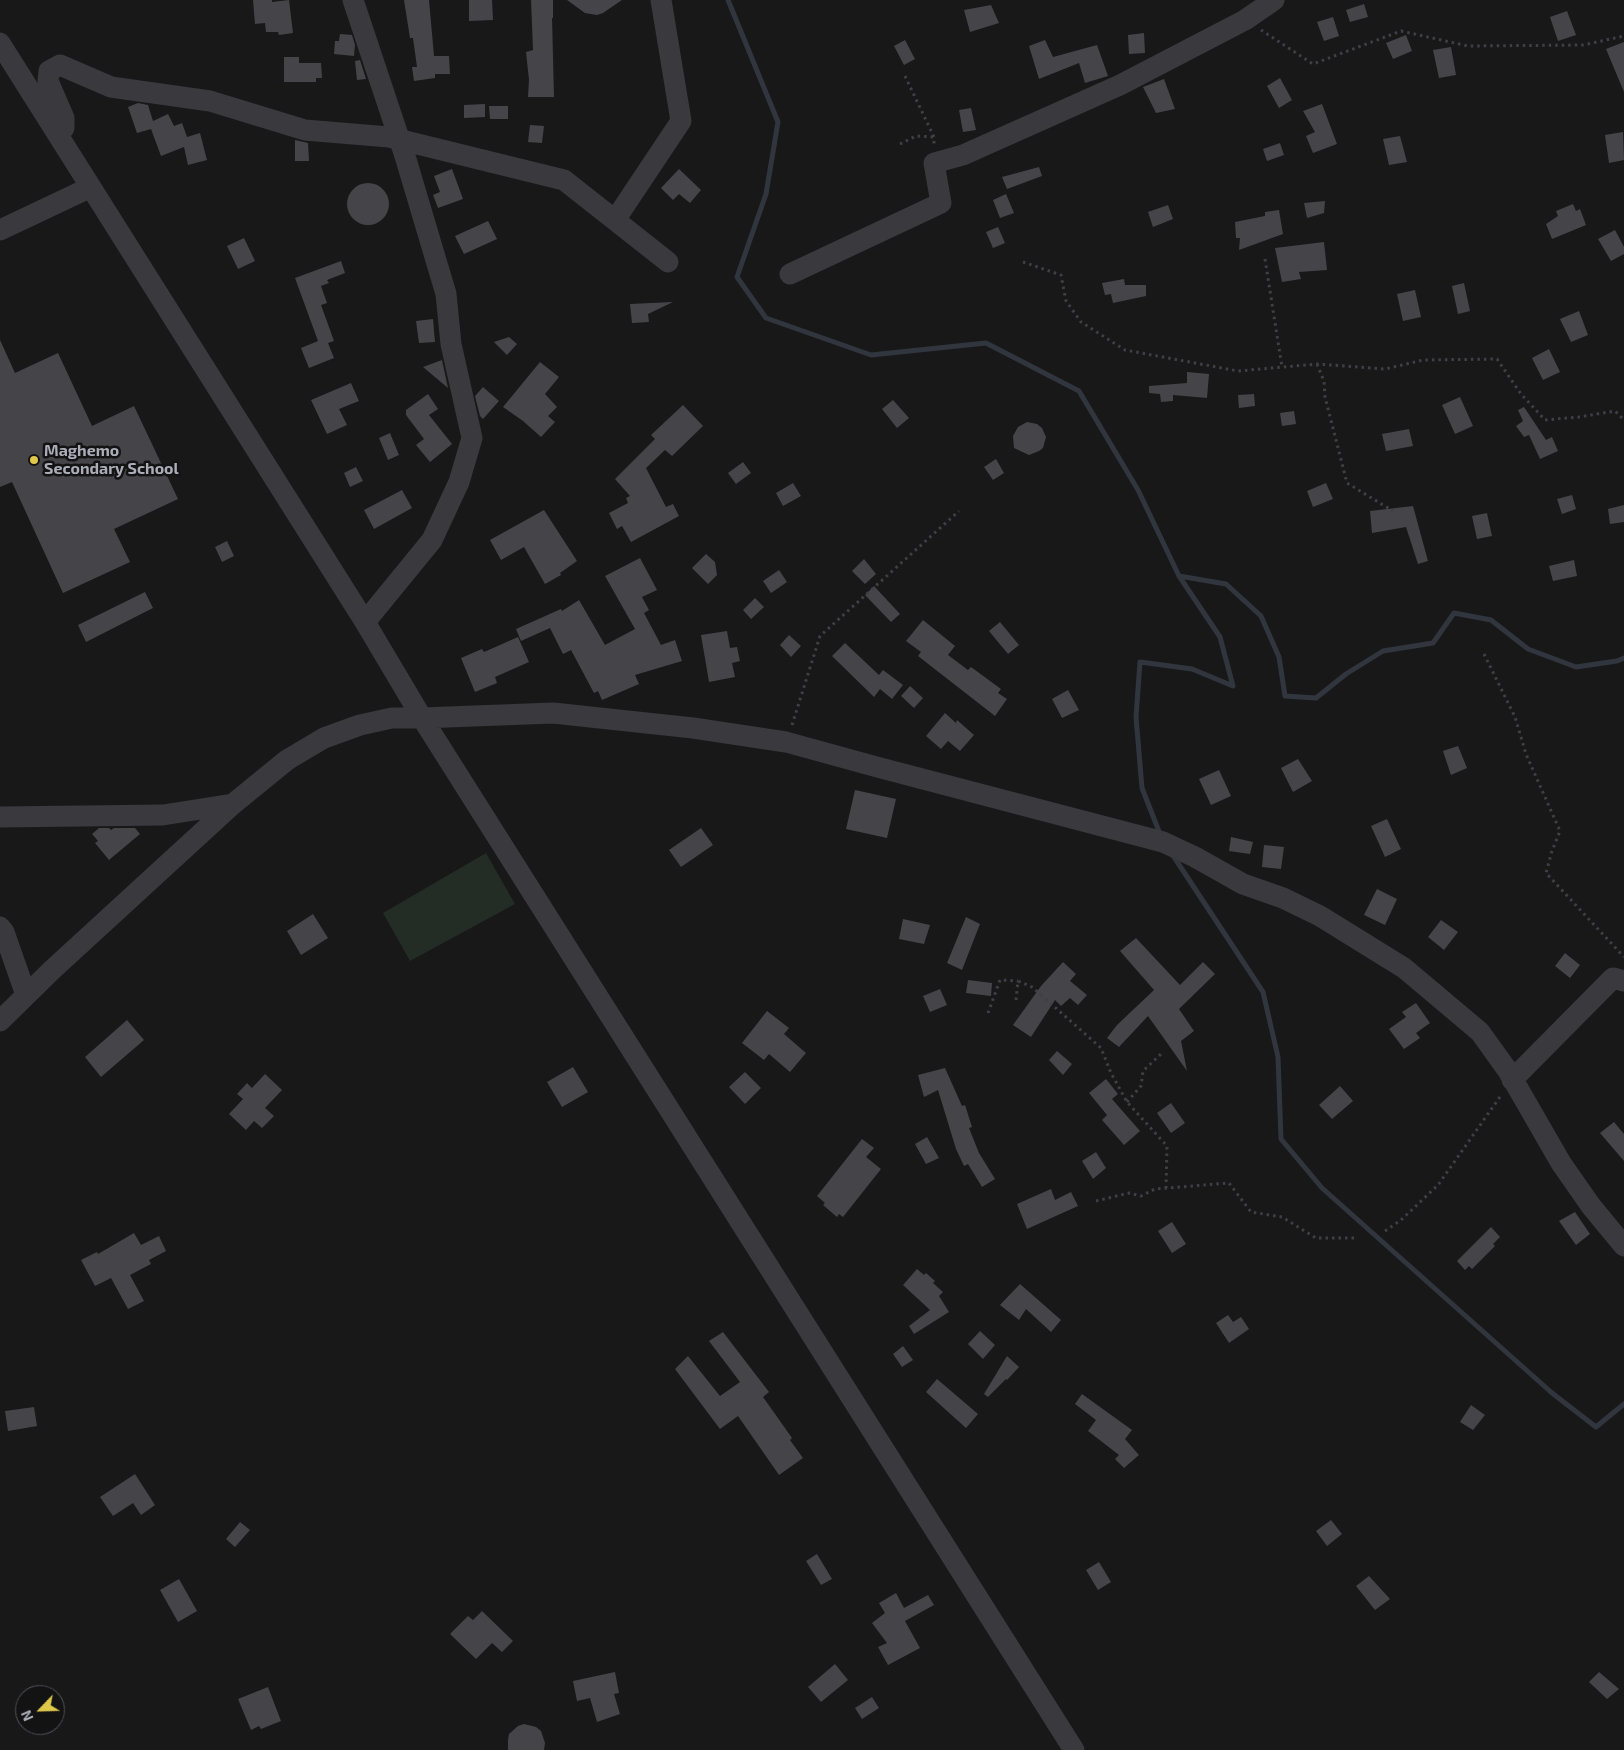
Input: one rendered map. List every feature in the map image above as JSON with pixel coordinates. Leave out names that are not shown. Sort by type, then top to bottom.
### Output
[{"type":"street","points":[[353,0],[399,140],[446,294],[451,344],[472,438],[458,482],[432,540],[365,622]]},
{"type":"street","points":[[615,220],[681,121],[661,0]]},
{"type":"street","points":[[790,274],[941,203],[934,163],[963,155],[1120,85],[1245,20],[1274,0]]},
{"type":"street","points":[[0,42],[365,622],[422,718],[1074,1750]]},
{"type":"street","points":[[58,135],[64,128],[64,118],[48,81],[49,71],[60,65],[111,87],[210,101],[304,130],[389,138],[564,180],[668,262]]},
{"type":"street","points":[[0,230],[91,187]]},
{"type":"street","points":[[0,1021],[52,970],[233,804],[287,760],[324,738],[360,725],[392,718],[553,713],[693,728],[786,742],[1163,842],[1195,857],[1243,884],[1283,898],[1320,916],[1404,968],[1480,1032],[1512,1080],[1560,1163],[1591,1206],[1624,1246]]},
{"type":"street","points":[[0,817],[163,815],[233,804]]},
{"type":"street","points":[[0,927],[4,932],[26,995]]},
{"type":"street","points":[[1512,1080],[1620,975]]},
{"type":"path","points":[[1245,20],[1314,64],[1401,31],[1468,46],[1583,46],[1624,36]]},
{"type":"path","points":[[905,76],[934,137],[934,163]]},
{"type":"path","points":[[900,144],[916,136],[934,137]]},
{"type":"path","points":[[1265,259],[1282,367]]},
{"type":"path","points":[[1023,262],[1061,275],[1066,301],[1082,322],[1125,350],[1238,371],[1317,364],[1385,369],[1423,360],[1498,359],[1521,394],[1545,420],[1614,411],[1624,420]]},
{"type":"path","points":[[1317,364],[1324,381],[1325,397],[1347,483],[1393,511]]},
{"type":"path","points":[[786,742],[820,636],[959,511]]},
{"type":"path","points":[[1484,654],[1516,717],[1526,754],[1560,831],[1552,850],[1546,873],[1624,957]]},
{"type":"path","points":[[988,1013],[1000,980],[1018,981],[1032,987],[1101,1048],[1127,1102],[1167,1146],[1166,1188]]},
{"type":"path","points":[[1016,1000],[1018,981]]},
{"type":"path","points":[[1127,1102],[1141,1086],[1143,1071],[1162,1052]]},
{"type":"path","points":[[1385,1231],[1402,1220],[1438,1185],[1484,1117],[1512,1080]]},
{"type":"path","points":[[1096,1201],[1128,1193],[1141,1196],[1155,1189],[1229,1183],[1252,1212],[1282,1217],[1316,1238],[1355,1238]]},
{"type":"shaded area","points":[[486,853],[515,904],[410,961],[383,913]]},
{"type":"building","points":[[253,0],[272,0],[272,2],[289,0],[293,33],[279,35],[278,32],[266,32],[265,23],[255,24]]},
{"type":"building","points":[[404,0],[429,0],[434,56],[449,56],[450,74],[435,74],[435,78],[414,81],[412,67],[417,67],[413,38],[410,38]]},
{"type":"building","points":[[469,0],[492,0],[493,20],[469,21]]},
{"type":"building","points":[[531,0],[553,0],[554,97],[528,97],[529,80],[526,52],[533,50]]},
{"type":"building","points":[[567,0],[622,0],[597,15],[585,13]]},
{"type":"building","points":[[1364,4],[1368,17],[1350,22],[1346,10]]},
{"type":"building","points":[[991,5],[999,23],[970,32],[964,10]]},
{"type":"building","points":[[1567,11],[1576,35],[1558,41],[1550,17]]},
{"type":"building","points":[[1333,17],[1339,36],[1324,41],[1317,22]]},
{"type":"building","points":[[1144,33],[1145,53],[1129,54],[1128,35]]},
{"type":"building","points":[[340,34],[352,35],[355,45],[354,56],[334,54],[335,41],[339,41]]},
{"type":"building","points":[[1406,35],[1412,51],[1393,59],[1386,43]]},
{"type":"building","points":[[905,40],[915,59],[904,65],[894,46]]},
{"type":"building","points":[[1045,40],[1053,57],[1097,45],[1108,76],[1085,83],[1079,63],[1039,79],[1029,46]]},
{"type":"building","points":[[1624,42],[1624,92],[1606,49]]},
{"type":"building","points":[[1451,47],[1456,75],[1439,78],[1433,50]]},
{"type":"building","points":[[284,57],[299,57],[299,63],[321,63],[322,78],[316,78],[316,82],[284,82]]},
{"type":"building","points":[[360,60],[366,79],[357,80],[355,61]]},
{"type":"building","points":[[1280,78],[1292,100],[1279,108],[1267,86]]},
{"type":"building","points":[[1164,79],[1175,109],[1156,113],[1143,87]]},
{"type":"building","points":[[138,103],[148,105],[153,121],[168,114],[174,126],[182,123],[187,137],[200,133],[207,160],[188,165],[184,147],[161,156],[151,129],[137,133],[128,107]]},
{"type":"building","points":[[485,104],[485,117],[464,118],[464,105]]},
{"type":"building","points":[[1322,104],[1337,144],[1313,153],[1306,136],[1315,132],[1303,111]]},
{"type":"building","points":[[489,106],[508,106],[508,119],[490,119]]},
{"type":"building","points":[[971,108],[976,130],[963,132],[959,110]]},
{"type":"building","points":[[530,125],[544,126],[542,143],[528,142]]},
{"type":"building","points":[[1623,132],[1624,160],[1609,163],[1605,135]]},
{"type":"building","points":[[1400,136],[1407,162],[1389,165],[1383,139]]},
{"type":"building","points":[[295,140],[308,143],[309,161],[295,161]]},
{"type":"building","points":[[1280,143],[1284,155],[1267,161],[1263,149]]},
{"type":"building","points":[[1039,167],[1042,176],[1007,189],[1002,177]]},
{"type":"building","points":[[452,169],[463,199],[438,208],[433,195],[440,192],[434,176]]},
{"type":"building","points":[[679,169],[701,190],[690,203],[679,194],[673,200],[661,188]]},
{"type":"building","points":[[372,183],[380,186],[386,192],[389,204],[386,216],[380,222],[364,225],[356,222],[350,216],[347,200],[350,192],[356,186]]},
{"type":"building","points":[[1006,194],[1014,213],[1000,218],[993,200]]},
{"type":"building","points":[[1325,201],[1324,213],[1307,218],[1304,203]]},
{"type":"building","points":[[1573,204],[1576,211],[1580,209],[1586,225],[1552,239],[1546,224],[1558,216],[1556,211]]},
{"type":"building","points":[[1168,205],[1173,219],[1153,227],[1148,212]]},
{"type":"building","points":[[1279,210],[1283,234],[1239,250],[1240,238],[1236,238],[1235,222],[1265,216],[1265,212]]},
{"type":"building","points":[[488,221],[497,239],[464,254],[455,236]]},
{"type":"building","points":[[998,227],[1005,243],[993,248],[986,232]]},
{"type":"building","points":[[1615,230],[1624,247],[1624,254],[1611,261],[1598,239]]},
{"type":"building","points":[[244,238],[255,261],[238,269],[227,246]]},
{"type":"building","points":[[1324,242],[1327,270],[1299,272],[1301,279],[1282,282],[1275,248]]},
{"type":"building","points":[[341,261],[345,273],[327,280],[329,283],[321,286],[327,303],[321,305],[334,341],[328,343],[334,358],[309,368],[301,348],[318,341],[295,278]]},
{"type":"building","points":[[1124,279],[1125,285],[1146,285],[1146,296],[1113,303],[1111,294],[1105,295],[1102,283]]},
{"type":"building","points":[[1464,283],[1470,311],[1458,314],[1452,286]]},
{"type":"building","points":[[1415,290],[1421,317],[1403,321],[1397,294]]},
{"type":"building","points":[[673,302],[648,314],[649,322],[632,323],[630,304]]},
{"type":"building","points":[[1579,311],[1588,335],[1571,342],[1560,319]]},
{"type":"building","points":[[433,319],[435,342],[419,343],[416,321]]},
{"type":"building","points":[[509,337],[517,344],[507,355],[494,342]]},
{"type":"building","points":[[0,340],[15,373],[58,353],[92,426],[134,406],[178,499],[114,529],[130,562],[63,593],[12,482],[0,487]]},
{"type":"building","points":[[1549,349],[1560,372],[1543,380],[1532,358]]},
{"type":"building","points":[[442,360],[448,388],[423,367]]},
{"type":"building","points":[[540,362],[559,377],[545,394],[557,407],[548,416],[555,422],[541,437],[503,407]]},
{"type":"building","points":[[1187,372],[1209,374],[1207,398],[1173,395],[1173,401],[1161,402],[1160,394],[1149,393],[1149,386],[1187,383]]},
{"type":"building","points":[[351,383],[359,401],[339,409],[347,425],[327,434],[311,400]]},
{"type":"building","points":[[483,387],[499,401],[483,419],[480,416],[475,396]]},
{"type":"building","points":[[428,394],[438,409],[429,415],[452,444],[430,462],[416,445],[424,439],[406,415],[406,410]]},
{"type":"building","points":[[1254,394],[1255,406],[1239,408],[1238,395]]},
{"type":"building","points":[[1460,397],[1473,426],[1455,434],[1442,405]]},
{"type":"building","points":[[893,400],[909,418],[897,428],[882,409]]},
{"type":"building","points":[[683,405],[703,426],[672,456],[665,450],[646,468],[666,507],[673,504],[679,516],[631,542],[622,526],[617,529],[609,513],[628,503],[626,498],[630,496],[615,479],[655,439],[651,435]]},
{"type":"building","points":[[1524,407],[1546,440],[1552,437],[1558,451],[1540,459],[1529,435],[1524,437],[1516,426],[1523,421],[1518,410]]},
{"type":"building","points":[[1294,411],[1296,424],[1282,426],[1280,413]]},
{"type":"building","points":[[1027,422],[1037,424],[1042,428],[1046,437],[1043,448],[1029,455],[1014,448],[1013,436],[1018,427]]},
{"type":"building","points":[[1409,429],[1413,446],[1386,451],[1382,434]]},
{"type":"building","points":[[390,433],[399,455],[388,460],[379,438]]},
{"type":"building","points":[[996,459],[1004,473],[993,480],[984,467]]},
{"type":"building","points":[[743,462],[751,473],[736,484],[728,473]]},
{"type":"building","points":[[356,467],[363,481],[350,487],[344,473]]},
{"type":"building","points":[[793,483],[801,496],[783,506],[776,493]]},
{"type":"building","points":[[1326,483],[1333,499],[1313,507],[1307,491]]},
{"type":"building","points":[[402,490],[412,508],[374,529],[364,510]]},
{"type":"building","points":[[1572,495],[1576,509],[1562,514],[1557,499]]},
{"type":"building","points":[[1624,505],[1624,522],[1610,524],[1608,509]]},
{"type":"building","points":[[1413,506],[1428,561],[1418,564],[1406,527],[1372,533],[1370,511]]},
{"type":"building","points":[[544,510],[577,561],[560,573],[561,575],[545,584],[524,547],[501,560],[490,540]]},
{"type":"building","points":[[1487,513],[1492,536],[1477,539],[1472,516]]},
{"type":"building","points":[[227,541],[234,556],[222,562],[215,547]]},
{"type":"building","points":[[706,554],[715,562],[717,575],[708,584],[692,568]]},
{"type":"building","points":[[640,558],[657,590],[642,597],[649,610],[644,613],[661,645],[675,640],[682,661],[635,675],[639,684],[602,700],[598,691],[594,693],[571,650],[563,654],[550,628],[521,641],[516,629],[561,609],[562,611],[579,600],[605,645],[635,629],[605,576]]},
{"type":"building","points":[[864,559],[876,574],[865,584],[852,571]]},
{"type":"building","points":[[1574,560],[1577,576],[1553,581],[1549,566]]},
{"type":"building","points":[[779,570],[787,582],[771,593],[763,581]]},
{"type":"building","points":[[874,586],[900,614],[891,622],[865,595]]},
{"type":"building","points":[[145,592],[153,608],[86,642],[78,625]]},
{"type":"building","points":[[755,598],[764,607],[751,619],[743,610]]},
{"type":"building","points":[[923,620],[955,646],[948,655],[968,670],[971,667],[1001,689],[998,693],[1007,699],[995,716],[918,656],[921,652],[906,641]]},
{"type":"building","points":[[1000,622],[1019,645],[1008,654],[989,631]]},
{"type":"building","points":[[727,631],[730,648],[737,647],[740,661],[732,663],[735,677],[709,682],[701,635]]},
{"type":"building","points":[[789,635],[801,646],[791,657],[780,645]]},
{"type":"building","points":[[518,637],[529,662],[495,677],[497,683],[475,692],[461,658],[482,649],[484,652]]},
{"type":"building","points":[[845,643],[879,675],[883,670],[903,685],[892,699],[880,689],[874,697],[832,656]]},
{"type":"building","points":[[910,686],[923,698],[914,708],[901,696]]},
{"type":"building","points":[[1068,690],[1079,710],[1062,718],[1052,699]]},
{"type":"building","points":[[945,713],[956,723],[957,720],[974,735],[960,751],[948,741],[941,749],[926,736]]},
{"type":"building","points":[[1458,746],[1467,768],[1451,775],[1443,751]]},
{"type":"building","points":[[1298,759],[1312,781],[1293,792],[1281,768]]},
{"type":"building","points":[[1219,770],[1231,796],[1211,805],[1199,779]]},
{"type":"building","points":[[855,790],[896,799],[887,838],[846,829]]},
{"type":"building","points":[[1387,819],[1401,849],[1385,857],[1371,826]]},
{"type":"building","points":[[99,828],[109,828],[111,830],[114,828],[135,828],[140,834],[109,860],[95,843],[98,841],[92,834]]},
{"type":"building","points":[[701,828],[713,845],[681,867],[669,850]]},
{"type":"building","points":[[1231,837],[1253,842],[1250,854],[1229,851]]},
{"type":"building","points":[[1264,845],[1284,847],[1281,869],[1262,867]]},
{"type":"building","points":[[1377,889],[1397,899],[1385,925],[1364,915]]},
{"type":"building","points":[[313,914],[328,938],[301,955],[287,931]]},
{"type":"building","points":[[966,917],[980,924],[962,970],[947,963]]},
{"type":"building","points":[[903,919],[930,925],[924,944],[899,939]]},
{"type":"building","points":[[1441,920],[1458,932],[1444,950],[1428,937]]},
{"type":"building","points":[[1136,938],[1180,985],[1203,962],[1215,974],[1179,1009],[1194,1031],[1181,1041],[1187,1071],[1148,1016],[1119,1047],[1107,1038],[1117,1025],[1154,990],[1120,951]]},
{"type":"building","points":[[1565,953],[1580,965],[1570,978],[1555,966]]},
{"type":"building","points":[[1063,962],[1076,974],[1070,981],[1087,995],[1078,1005],[1070,998],[1061,1006],[1055,1000],[1031,1037],[1013,1025],[1041,986]]},
{"type":"building","points":[[968,980],[992,983],[991,996],[966,993]]},
{"type":"building","points":[[940,989],[947,1005],[930,1012],[923,996]]},
{"type":"building","points":[[1416,1003],[1430,1023],[1416,1033],[1420,1038],[1404,1049],[1389,1029],[1406,1017],[1402,1012]]},
{"type":"building","points":[[767,1011],[789,1028],[784,1034],[806,1053],[790,1072],[769,1054],[764,1060],[742,1043]]},
{"type":"building","points":[[127,1020],[144,1040],[101,1077],[85,1057]]},
{"type":"building","points":[[1057,1051],[1072,1064],[1063,1075],[1049,1060]]},
{"type":"building","points":[[573,1067],[588,1092],[562,1107],[547,1082]]},
{"type":"building","points":[[945,1068],[962,1106],[965,1105],[972,1127],[969,1128],[979,1153],[995,1179],[982,1187],[968,1164],[964,1166],[956,1149],[938,1090],[924,1097],[918,1075]]},
{"type":"building","points":[[745,1072],[761,1088],[745,1104],[729,1087]]},
{"type":"building","points":[[265,1074],[282,1090],[265,1108],[274,1116],[262,1128],[254,1121],[246,1130],[229,1114],[243,1099],[237,1094],[247,1083],[252,1088]]},
{"type":"building","points":[[1106,1079],[1118,1094],[1112,1099],[1140,1131],[1124,1145],[1102,1120],[1107,1115],[1089,1093]]},
{"type":"building","points":[[1340,1086],[1353,1101],[1332,1119],[1319,1105]]},
{"type":"building","points":[[1171,1103],[1185,1123],[1171,1133],[1157,1113]]},
{"type":"building","points":[[1614,1122],[1624,1134],[1624,1161],[1600,1133]]},
{"type":"building","points":[[927,1137],[939,1158],[926,1164],[915,1144]]},
{"type":"building","points":[[862,1139],[874,1148],[866,1157],[881,1169],[843,1217],[839,1214],[837,1217],[823,1205],[825,1203],[817,1196]]},
{"type":"building","points":[[1096,1152],[1106,1168],[1093,1179],[1082,1161]]},
{"type":"building","points":[[1051,1189],[1055,1200],[1071,1192],[1078,1206],[1027,1229],[1017,1204]]},
{"type":"building","points":[[1575,1212],[1590,1234],[1576,1245],[1559,1221]]},
{"type":"building","points":[[1172,1222],[1186,1244],[1172,1253],[1158,1231]]},
{"type":"building","points":[[1491,1227],[1500,1237],[1493,1244],[1495,1246],[1472,1269],[1469,1266],[1465,1270],[1457,1261]]},
{"type":"building","points":[[134,1233],[141,1245],[159,1236],[166,1251],[149,1260],[151,1264],[130,1275],[144,1301],[128,1309],[111,1278],[95,1286],[81,1260],[97,1252],[98,1254]]},
{"type":"building","points":[[917,1269],[924,1275],[926,1273],[935,1281],[933,1283],[943,1292],[939,1296],[949,1312],[914,1334],[909,1326],[930,1310],[903,1285]]},
{"type":"building","points":[[1020,1284],[1061,1320],[1051,1332],[1026,1309],[1019,1320],[1000,1305]]},
{"type":"building","points":[[1228,1315],[1233,1322],[1241,1317],[1249,1329],[1229,1343],[1216,1323]]},
{"type":"building","points":[[980,1331],[995,1345],[983,1359],[968,1344]]},
{"type":"building","points":[[723,1332],[769,1392],[763,1397],[792,1438],[790,1440],[803,1458],[779,1475],[738,1416],[720,1429],[675,1369],[688,1356],[720,1396],[740,1382],[709,1341]]},
{"type":"building","points":[[903,1346],[913,1360],[902,1367],[893,1354]]},
{"type":"building","points":[[1007,1356],[1019,1367],[988,1397],[984,1394]]},
{"type":"building","points":[[937,1379],[978,1414],[966,1428],[926,1392]]},
{"type":"building","points":[[1082,1394],[1132,1430],[1125,1439],[1139,1455],[1124,1468],[1115,1459],[1119,1455],[1088,1431],[1096,1420],[1075,1404]]},
{"type":"building","points":[[1471,1405],[1485,1415],[1473,1430],[1460,1422]]},
{"type":"building","points":[[34,1407],[37,1426],[8,1431],[5,1411]]},
{"type":"building","points":[[135,1474],[155,1505],[141,1515],[133,1503],[113,1516],[100,1497]]},
{"type":"building","points":[[1331,1520],[1342,1534],[1327,1546],[1316,1531]]},
{"type":"building","points":[[240,1522],[250,1530],[235,1547],[226,1539]]},
{"type":"building","points":[[817,1554],[832,1579],[821,1585],[806,1561]]},
{"type":"building","points":[[1099,1562],[1111,1582],[1098,1590],[1086,1570]]},
{"type":"building","points":[[1369,1576],[1390,1599],[1375,1610],[1356,1586]]},
{"type":"building","points":[[179,1579],[197,1611],[178,1622],[160,1590]]},
{"type":"building","points":[[896,1593],[904,1608],[928,1595],[934,1605],[905,1621],[920,1648],[888,1665],[878,1647],[887,1643],[872,1623],[885,1613],[879,1603]]},
{"type":"building","points":[[482,1611],[513,1641],[502,1652],[492,1643],[476,1659],[450,1634],[468,1616],[473,1620]]},
{"type":"building","points":[[835,1664],[848,1680],[821,1702],[808,1687]]},
{"type":"building","points":[[615,1672],[619,1693],[614,1694],[620,1714],[597,1722],[590,1698],[577,1701],[573,1681]]},
{"type":"building","points":[[1599,1672],[1619,1689],[1607,1699],[1589,1682]]},
{"type":"building","points":[[268,1687],[281,1721],[261,1729],[259,1726],[251,1730],[238,1699]]},
{"type":"building","points":[[872,1697],[879,1708],[862,1719],[855,1708]]},
{"type":"building","points":[[524,1724],[536,1727],[541,1731],[545,1743],[544,1750],[508,1750],[509,1734],[518,1726]]},
{"type":"waterway","points":[[728,0],[778,122],[766,194],[737,277],[766,318],[871,355],[986,343],[1079,391],[1138,490],[1179,576],[1220,637],[1233,686],[1192,669],[1140,662],[1136,717],[1142,788],[1160,834]]},
{"type":"waterway","points":[[1179,576],[1226,584],[1261,616],[1279,657],[1285,696],[1316,698],[1346,674],[1383,651],[1433,643],[1454,613],[1491,620],[1528,649],[1576,667],[1617,661],[1624,658]]},
{"type":"waterway","points":[[1172,854],[1263,992],[1278,1057],[1281,1139],[1322,1188],[1552,1393],[1596,1427],[1624,1404]]},
{"type":"place","name":"Maghemo Secondary School","points":[[34,460]]}]
